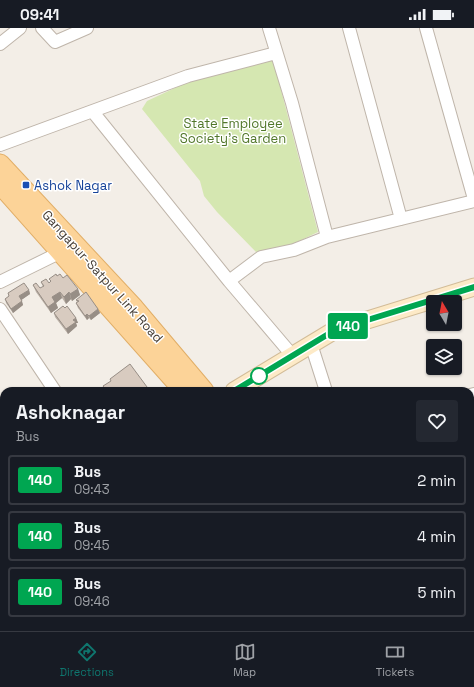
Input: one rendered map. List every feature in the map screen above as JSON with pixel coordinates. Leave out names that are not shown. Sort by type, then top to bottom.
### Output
[{"type":"main road","name":"Gangapur-Satpur Link Road","points":[[0,164],[134,308],[201,387]]},
{"type":"main road","name":"Gangapur-Satpur Link Road","points":[[0,184],[180,387]]},
{"type":"street","points":[[0,44],[20,28]]},
{"type":"street","points":[[42,28],[55,42],[86,28]]},
{"type":"street","points":[[269,28],[292,104],[327,236]]},
{"type":"street","points":[[349,28],[401,220]]},
{"type":"street","points":[[228,281],[261,257],[294,250],[327,236],[401,220],[474,200],[426,28]]},
{"type":"street","points":[[0,145],[188,76],[276,54]]},
{"type":"street","points":[[93,112],[228,281],[292,355]]},
{"type":"street","points":[[0,282],[61,252]]},
{"type":"street","points":[[240,387],[335,330],[474,287]]},
{"type":"street","points":[[0,309],[52,387]]},
{"type":"street","points":[[311,344],[325,387]]},
{"type":"green space","name":"State Employee Society's Garden","points":[[273,59],[318,232],[293,244],[256,252],[217,212],[204,196],[200,181],[142,109],[147,101],[192,80]]},
{"type":"building","points":[[56,274],[57,276],[60,274],[63,278],[67,275],[78,289],[70,294],[69,292],[64,297],[60,292],[52,297],[55,302],[48,307],[33,285],[36,283],[40,288],[44,286],[41,282],[46,279],[49,283],[51,281],[49,279]]},
{"type":"building","points":[[24,283],[29,290],[19,296],[22,301],[11,309],[5,299],[9,296],[8,293]]},
{"type":"building","points":[[86,292],[98,309],[89,316],[87,314],[85,316],[76,303],[79,301],[76,300]]},
{"type":"building","points":[[63,306],[65,308],[67,306],[76,318],[73,320],[76,322],[66,329],[54,313]]},
{"type":"building","points":[[130,364],[147,387],[104,387],[103,386],[111,381],[110,379]]},
{"type":"bus line","name":"140","points":[[241,387],[335,330],[474,287]]},
{"type":"place","name":"Ashok Nagar","points":[[26,185]]}]
